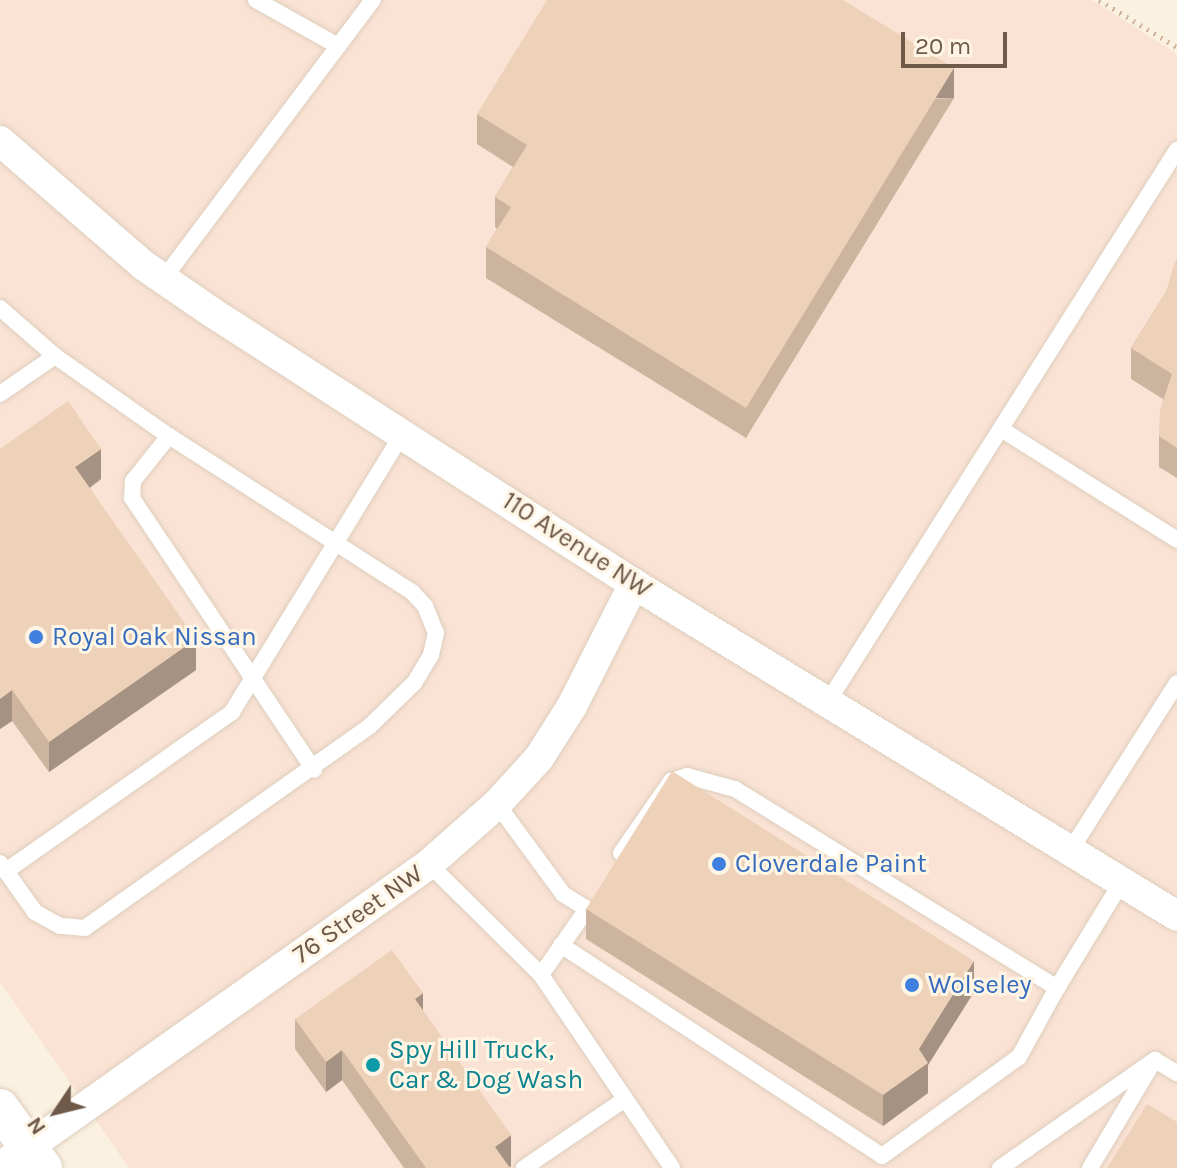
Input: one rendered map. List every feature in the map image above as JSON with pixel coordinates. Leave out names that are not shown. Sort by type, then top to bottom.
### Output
[{"type":"street","name":"110 Avenue NW","points":[[0,141],[164,278],[634,584],[829,700],[1177,916]]},
{"type":"street","name":"76 Street NW","points":[[24,1161],[429,864],[497,804],[539,758],[572,706],[634,584]]},
{"type":"street","points":[[0,1108],[24,1161]]},
{"type":"lane","points":[[256,0],[338,46]]},
{"type":"lane","points":[[164,278],[373,0]]},
{"type":"lane","points":[[829,700],[1177,150]]},
{"type":"lane","points":[[0,308],[55,356],[169,436],[333,545],[412,592],[425,606],[436,633],[431,655],[414,683],[314,770],[85,928],[60,926],[35,912],[3,867],[232,712],[252,677],[333,545],[403,433]]},
{"type":"lane","points":[[0,394],[55,356]]},
{"type":"lane","points":[[1001,429],[1177,540]]},
{"type":"lane","points":[[169,436],[133,481],[132,498],[314,770]]},
{"type":"lane","points":[[1070,851],[1177,683]]},
{"type":"lane","points":[[612,869],[652,802],[671,781],[687,776],[735,789],[763,801],[1057,988]]},
{"type":"lane","points":[[497,804],[563,894],[591,902],[541,975]]},
{"type":"lane","points":[[429,864],[541,975],[672,1168]]},
{"type":"lane","points":[[561,945],[882,1156],[1019,1057],[1121,883]]},
{"type":"lane","points":[[1155,1060],[1177,1073]]},
{"type":"lane","points":[[1000,1168],[1155,1060]]},
{"type":"lane","points":[[1090,1168],[1155,1060]]},
{"type":"lane","points":[[524,1168],[625,1099]]},
{"type":"path","points":[[1099,0],[1177,47]]},
{"type":"shaded area","points":[[0,0],[1092,0],[1177,54],[1177,1168],[129,1168],[0,982]]},
{"type":"building","points":[[547,0],[843,0],[954,68],[746,408],[486,247],[511,207],[495,197],[527,145],[477,114]]},
{"type":"building","points":[[1177,259],[1177,448],[1159,436],[1160,410],[1172,374],[1131,348],[1167,290]]},
{"type":"building","points":[[68,401],[101,449],[75,467],[196,639],[49,742],[12,690],[0,699],[0,449]]},
{"type":"building","points":[[672,771],[974,961],[919,1049],[928,1063],[883,1095],[586,909]]},
{"type":"building","name":"Spy Hill Truck, Car & Dog Wash","points":[[392,950],[423,993],[415,999],[511,1135],[495,1147],[510,1168],[426,1168],[342,1050],[326,1062],[295,1019]]},
{"type":"building","points":[[1147,1104],[1177,1122],[1177,1168],[1107,1168]]},
{"type":"place","name":"Royal Oak Nissan","points":[[36,637]]},
{"type":"place","name":"Cloverdale Paint","points":[[719,864]]},
{"type":"place","name":"Wolseley","points":[[912,985]]},
{"type":"place","name":"Spy Hill Truck, Car & Dog Wash","points":[[373,1065]]}]
